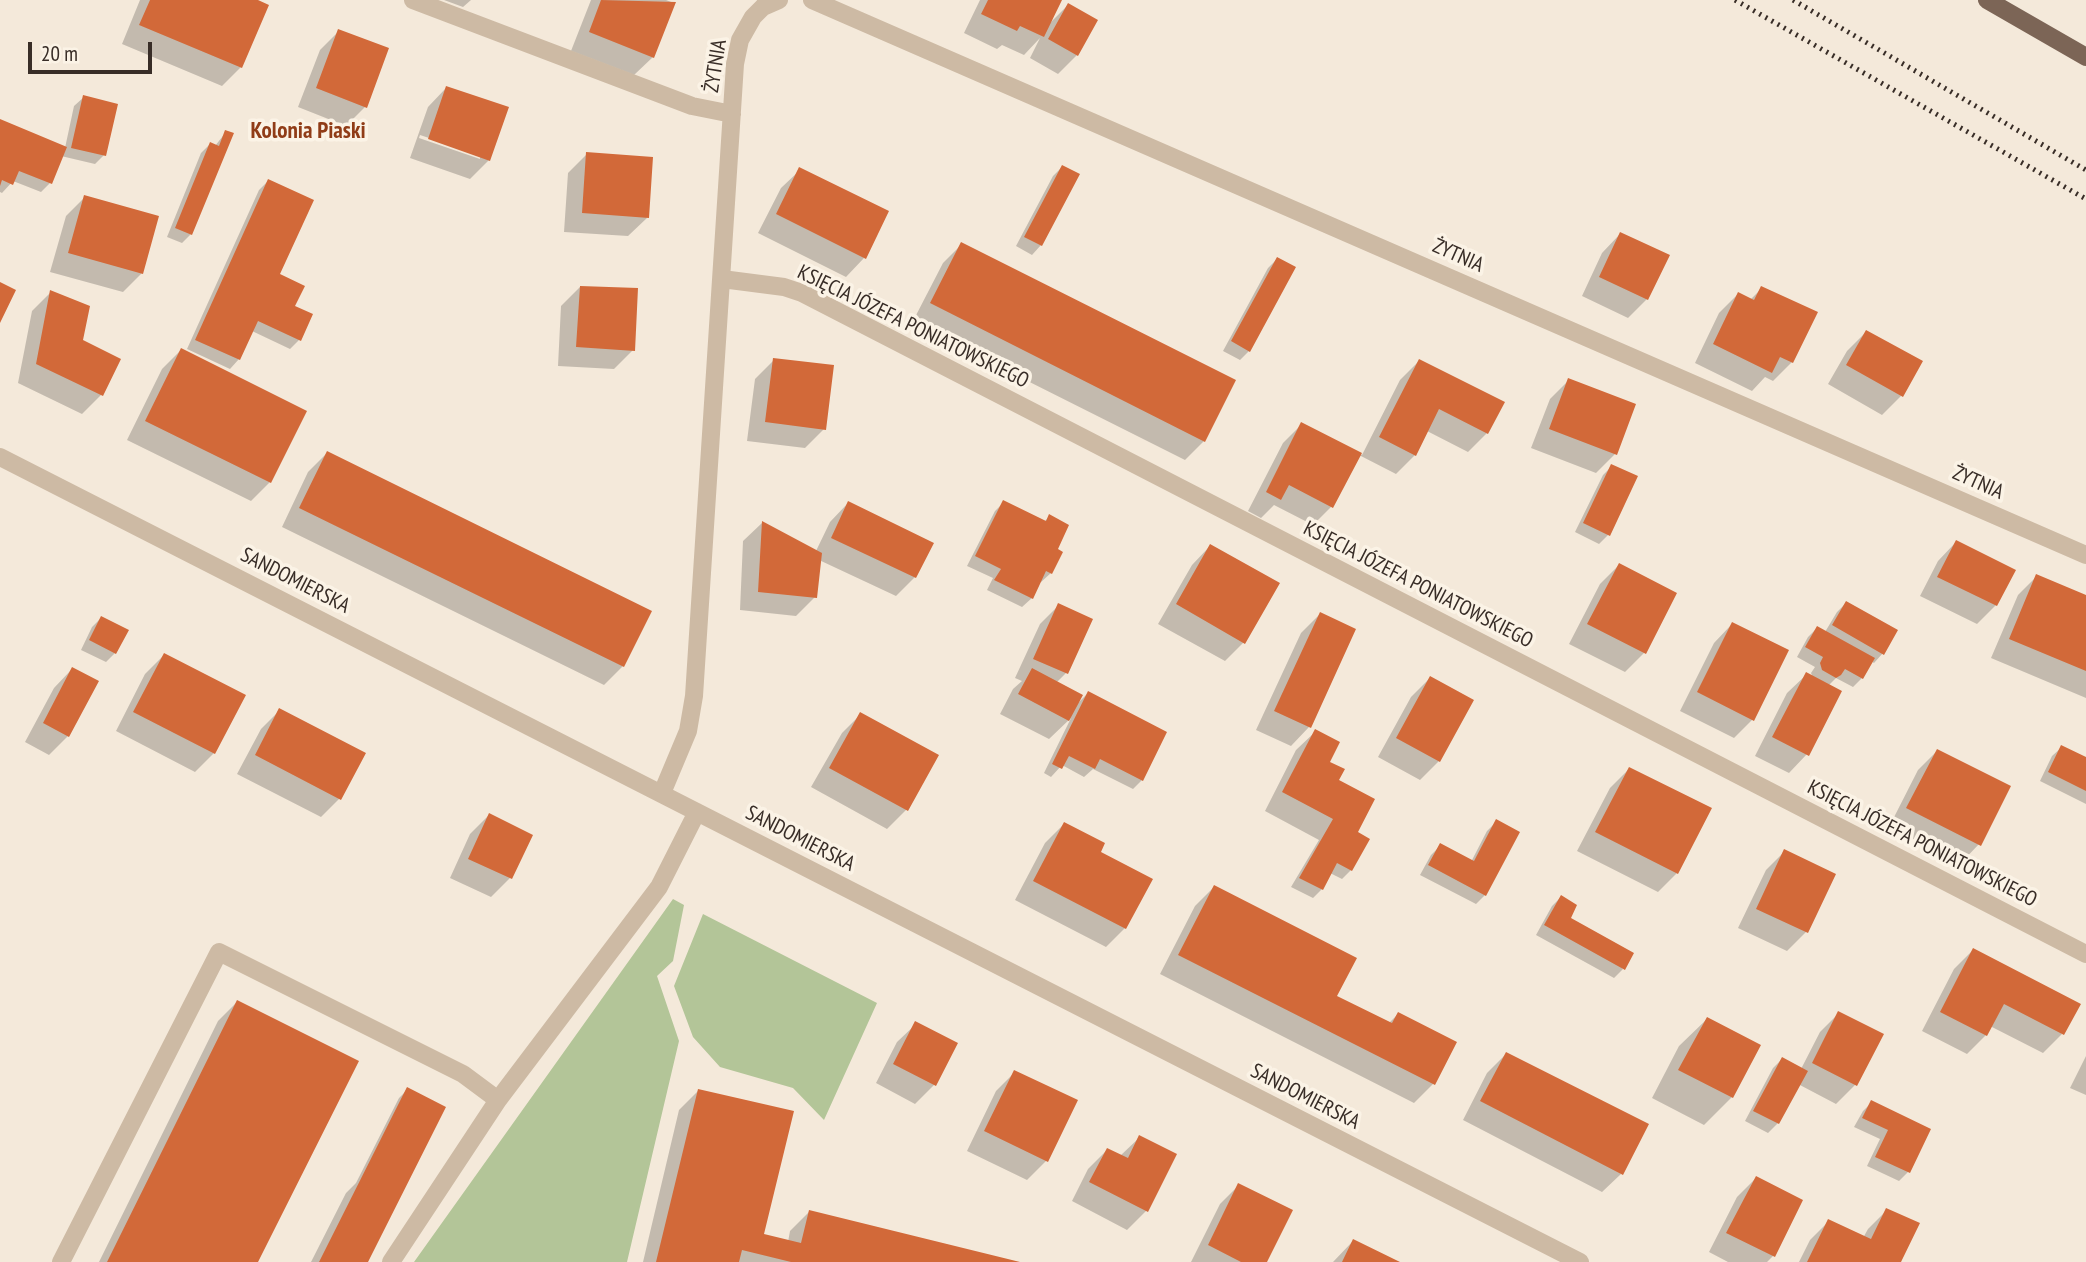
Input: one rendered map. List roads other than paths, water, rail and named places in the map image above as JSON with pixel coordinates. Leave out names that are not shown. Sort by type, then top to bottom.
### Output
[{"type":"main road","points":[[1987,0],[2086,57]]},
{"type":"street","points":[[414,0],[692,106],[732,114],[694,696],[688,731],[662,793]]},
{"type":"street","name":"ŻYTNIA","points":[[732,114],[735,64],[740,40],[752,17],[763,7],[779,0]]},
{"type":"street","name":"ŻYTNIA","points":[[812,0],[2086,555]]},
{"type":"street","name":"KSIĘCIA JÓZEFA PONIATOWSKIEGO","points":[[722,279],[765,284],[802,293],[2086,954]]},
{"type":"street","name":"SANDOMIERSKA","points":[[0,457],[1580,1262]]},
{"type":"street","points":[[391,1262],[498,1100],[659,887],[697,812]]},
{"type":"street","points":[[61,1262],[219,952],[463,1074],[498,1100]]},
{"type":"railway","points":[[1735,0],[2086,199]]},
{"type":"railway","points":[[1793,0],[2086,170]]},
{"type":"district","name":"Kolonia Piaski","points":[[308,131]]}]
